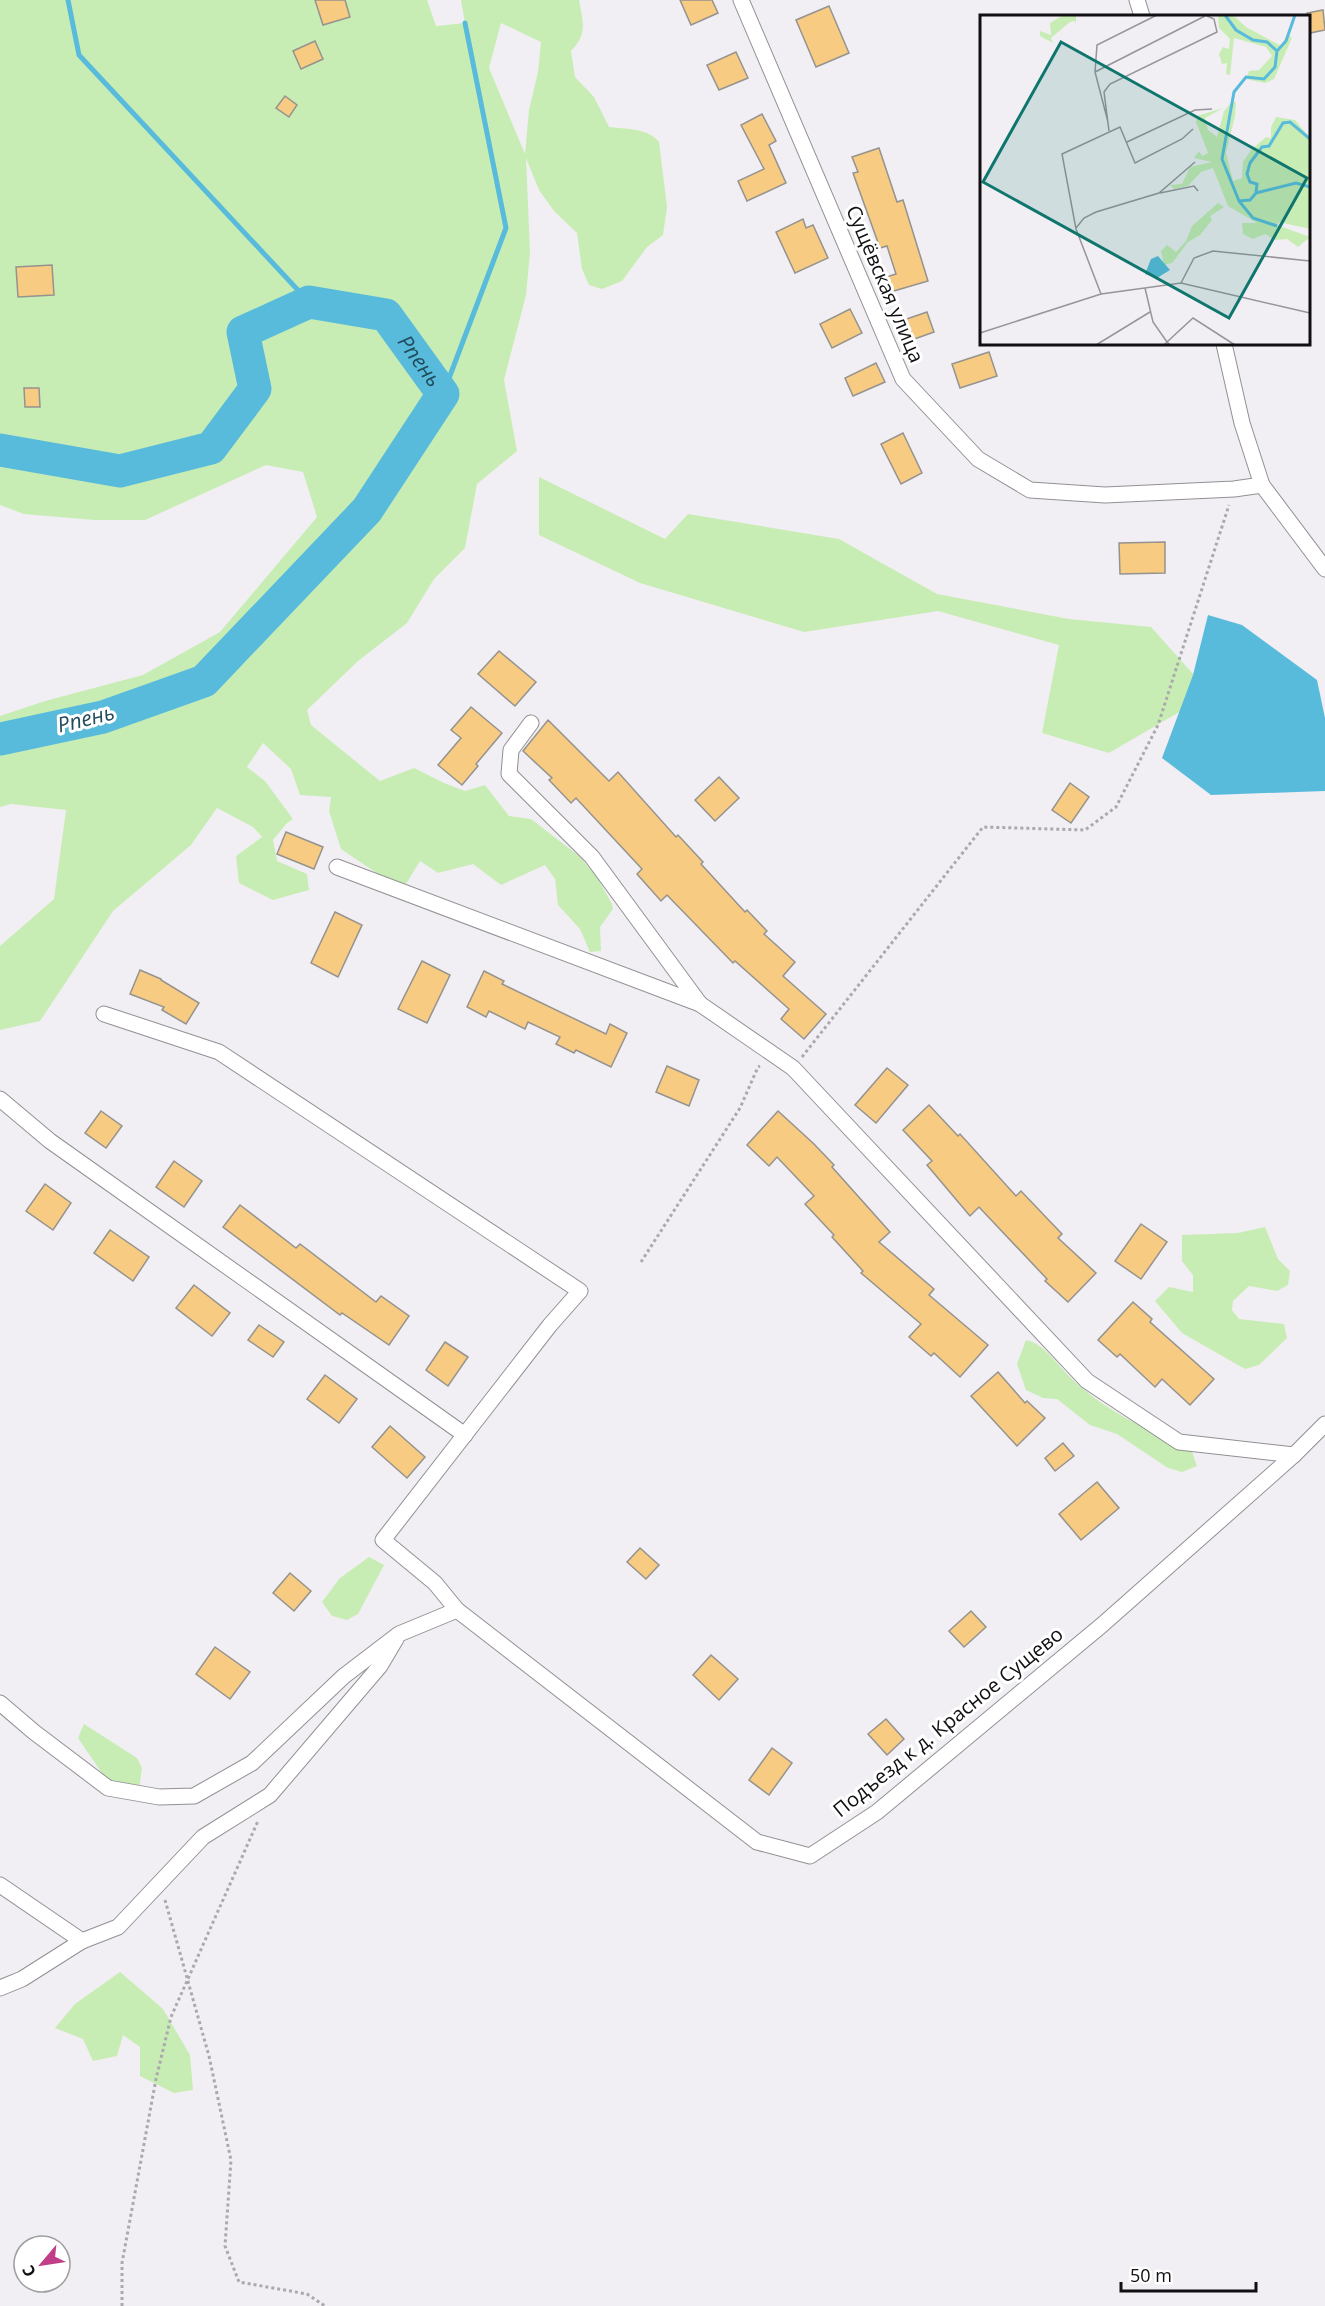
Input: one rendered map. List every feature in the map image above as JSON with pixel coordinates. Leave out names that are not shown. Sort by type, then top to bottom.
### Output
[{"type":"street","name":"Сущёвская улица","points":[[741,0],[903,379],[978,459],[1030,490],[1105,495],[1234,489],[1262,485]]},
{"type":"street","points":[[1137,0],[1142,15]]},
{"type":"street","points":[[1224,345],[1242,423],[1262,485],[1325,569]]},
{"type":"street","points":[[531,723],[511,750],[509,774],[592,857],[700,1004]]},
{"type":"street","points":[[337,867],[700,1004],[793,1068],[1087,1381],[1179,1442],[1294,1455]]},
{"type":"street","points":[[0,1100],[51,1141],[465,1435],[580,1290],[219,1052],[104,1014]]},
{"type":"street","name":"Подъезд к д. Красное Сущево","points":[[465,1435],[383,1540],[435,1583],[457,1610],[757,1842],[810,1856],[877,1812],[1102,1625],[1294,1455],[1325,1424]]},
{"type":"street","points":[[0,1704],[108,1788],[159,1797],[194,1796],[252,1763],[344,1676],[399,1634],[457,1610]]},
{"type":"street","points":[[0,1988],[22,1979],[82,1941],[118,1927],[203,1837],[270,1795],[380,1666],[399,1634]]},
{"type":"street","points":[[0,1885],[82,1941]]},
{"type":"path","points":[[793,1068],[983,827],[1085,830],[1116,807],[1158,725],[1234,489]]},
{"type":"path","points":[[641,1262],[740,1108],[758,1067],[779,1059]]},
{"type":"path","points":[[122,2306],[122,2263],[156,2079],[171,2017],[270,1795]]},
{"type":"path","points":[[160,1882],[209,2056],[231,2160],[225,2246],[239,2282],[307,2294],[326,2306]]},
{"type":"green space","points":[[0,0],[427,0],[436,26],[465,23],[461,0],[579,0],[583,27],[580,39],[571,51],[575,77],[594,97],[609,127],[643,132],[659,142],[667,207],[663,235],[647,247],[622,281],[602,289],[589,285],[582,269],[577,233],[554,211],[539,190],[526,158],[530,252],[526,295],[504,380],[517,451],[477,484],[465,548],[434,579],[407,623],[358,661],[307,710],[311,725],[380,781],[414,768],[465,791],[485,785],[509,816],[531,819],[579,856],[597,877],[612,904],[613,909],[600,927],[601,951],[590,952],[580,929],[558,905],[555,879],[545,865],[501,885],[473,864],[438,873],[420,861],[406,884],[393,884],[341,849],[329,811],[331,797],[300,795],[291,769],[263,743],[247,767],[265,781],[293,819],[273,840],[277,861],[307,874],[309,890],[273,900],[239,883],[236,856],[262,837],[253,827],[217,808],[191,845],[113,911],[40,1021],[0,1030],[0,946],[54,899],[66,810],[11,804],[0,807],[0,716],[45,701],[143,675],[220,632],[317,517],[303,472],[266,465],[145,520],[94,520],[24,514],[0,505]],"holes":[[[501,23],[541,42],[538,72],[529,110],[525,154],[489,68]]]},
{"type":"green space","points":[[539,477],[665,539],[688,514],[839,539],[937,594],[1069,619],[1151,627],[1194,675],[1181,711],[1109,753],[1042,733],[1059,645],[938,611],[804,632],[640,583],[539,535]]},
{"type":"green space","points":[[1265,1227],[1278,1259],[1290,1271],[1288,1285],[1277,1291],[1249,1286],[1233,1301],[1232,1310],[1239,1319],[1284,1324],[1287,1338],[1259,1365],[1245,1369],[1182,1333],[1155,1301],[1169,1287],[1193,1292],[1193,1275],[1182,1261],[1182,1235],[1238,1233]]},
{"type":"green space","points":[[1026,1340],[1044,1349],[1068,1375],[1096,1399],[1192,1452],[1197,1466],[1182,1472],[1168,1468],[1117,1434],[1090,1425],[1057,1399],[1043,1398],[1026,1390],[1017,1364]]},
{"type":"green space","points":[[369,1557],[384,1565],[358,1614],[347,1620],[332,1616],[322,1602],[340,1578]]},
{"type":"green space","points":[[84,1724],[137,1758],[142,1768],[139,1789],[108,1782],[78,1738]]},
{"type":"green space","points":[[120,1972],[163,2009],[190,2055],[193,2090],[174,2093],[140,2076],[140,2047],[123,2035],[117,2056],[93,2061],[83,2039],[55,2028],[75,2004]]},
{"type":"water","points":[[1208,615],[1242,625],[1317,680],[1325,718],[1325,791],[1211,795],[1162,758],[1193,675]]},
{"type":"building","points":[[315,0],[345,0],[350,17],[323,25]]},
{"type":"building","points":[[680,0],[712,0],[718,13],[691,25]]},
{"type":"building","points":[[829,6],[849,53],[816,67],[796,20]]},
{"type":"building","points":[[1323,10],[1325,30],[1310,33],[1310,15],[1307,13]]},
{"type":"building","points":[[315,41],[323,59],[301,69],[293,51]]},
{"type":"building","points":[[736,52],[748,78],[719,90],[707,65]]},
{"type":"building","points":[[285,96],[297,105],[289,117],[276,108]]},
{"type":"building","points":[[762,114],[776,141],[769,145],[786,183],[747,201],[738,181],[764,169],[741,125]]},
{"type":"building","points":[[879,148],[897,202],[903,200],[928,281],[887,293],[883,278],[896,274],[887,246],[880,248],[853,173],[858,172],[852,157]]},
{"type":"building","points":[[803,219],[806,228],[813,225],[828,258],[795,273],[776,232]]},
{"type":"building","points":[[52,265],[54,295],[18,297],[16,267]]},
{"type":"building","points":[[850,309],[862,333],[832,348],[820,324]]},
{"type":"building","points":[[927,312],[934,332],[906,342],[898,322]]},
{"type":"building","points":[[989,352],[997,376],[960,388],[952,364]]},
{"type":"building","points":[[876,363],[885,382],[853,396],[845,378]]},
{"type":"building","points":[[24,388],[39,388],[40,407],[25,407]]},
{"type":"building","points":[[903,433],[922,473],[901,484],[881,444]]},
{"type":"building","points":[[1165,542],[1165,573],[1120,574],[1119,543]]},
{"type":"building","points":[[499,651],[536,682],[515,706],[478,674]]},
{"type":"building","points":[[471,707],[502,733],[462,785],[438,765],[461,738],[451,730]]},
{"type":"building","points":[[548,720],[609,781],[618,772],[676,837],[678,835],[703,862],[701,864],[745,912],[747,910],[767,931],[764,934],[795,962],[783,976],[826,1014],[804,1039],[781,1019],[789,1009],[735,961],[733,963],[667,895],[661,901],[637,874],[642,869],[576,798],[571,803],[549,780],[552,778],[523,751]]},
{"type":"building","points":[[719,777],[739,798],[715,821],[695,800]]},
{"type":"building","points":[[1070,783],[1089,797],[1071,823],[1052,810]]},
{"type":"building","points":[[286,832],[323,847],[314,869],[277,854]]},
{"type":"building","points":[[335,912],[362,925],[338,977],[311,963]]},
{"type":"building","points":[[422,961],[450,975],[427,1023],[398,1009]]},
{"type":"building","points":[[140,970],[161,979],[199,1003],[186,1024],[162,1010],[164,1007],[130,994]]},
{"type":"building","points":[[484,971],[504,981],[502,984],[606,1034],[610,1024],[627,1033],[611,1067],[576,1050],[574,1053],[556,1044],[560,1037],[528,1022],[525,1029],[489,1011],[486,1017],[467,1007]]},
{"type":"building","points":[[667,1066],[699,1080],[689,1106],[656,1092]]},
{"type":"building","points":[[887,1068],[908,1085],[876,1123],[855,1105]]},
{"type":"building","points":[[929,1105],[958,1136],[960,1134],[1016,1196],[1021,1191],[1062,1234],[1058,1238],[1096,1273],[1068,1302],[1045,1281],[1047,1279],[979,1207],[970,1216],[927,1165],[932,1161],[903,1130]]},
{"type":"building","points":[[101,1111],[122,1126],[106,1148],[85,1133]]},
{"type":"building","points":[[778,1111],[834,1165],[832,1167],[890,1232],[879,1242],[934,1289],[929,1295],[988,1345],[960,1377],[934,1353],[931,1356],[909,1337],[921,1324],[861,1273],[863,1271],[832,1237],[834,1235],[805,1204],[814,1196],[777,1157],[769,1166],[747,1145]]},
{"type":"building","points":[[174,1161],[202,1181],[184,1207],[156,1187]]},
{"type":"building","points":[[45,1184],[71,1203],[53,1230],[26,1211]]},
{"type":"building","points":[[240,1205],[296,1248],[300,1244],[376,1302],[381,1296],[409,1316],[389,1345],[342,1313],[340,1315],[223,1227]]},
{"type":"building","points":[[1141,1224],[1167,1242],[1141,1279],[1115,1261]]},
{"type":"building","points":[[110,1230],[149,1257],[133,1281],[94,1253]]},
{"type":"building","points":[[194,1285],[230,1313],[212,1336],[176,1308]]},
{"type":"building","points":[[1133,1302],[1152,1319],[1150,1322],[1214,1379],[1190,1405],[1162,1379],[1155,1387],[1120,1354],[1117,1357],[1098,1340]]},
{"type":"building","points":[[259,1325],[284,1342],[273,1357],[248,1340]]},
{"type":"building","points":[[445,1342],[468,1357],[448,1386],[426,1370]]},
{"type":"building","points":[[998,1372],[1025,1403],[1027,1401],[1045,1418],[1017,1446],[971,1396]]},
{"type":"building","points":[[325,1375],[357,1399],[339,1423],[307,1399]]},
{"type":"building","points":[[390,1426],[425,1457],[407,1478],[372,1447]]},
{"type":"building","points":[[1063,1443],[1074,1456],[1055,1471],[1045,1458]]},
{"type":"building","points":[[1097,1482],[1119,1508],[1081,1540],[1059,1514]]},
{"type":"building","points":[[640,1548],[659,1565],[646,1579],[627,1562]]},
{"type":"building","points":[[290,1573],[311,1591],[294,1611],[273,1593]]},
{"type":"building","points":[[971,1611],[986,1627],[964,1647],[949,1631]]},
{"type":"building","points":[[215,1647],[250,1672],[230,1699],[196,1674]]},
{"type":"building","points":[[711,1655],[738,1679],[719,1700],[693,1675]]},
{"type":"building","points":[[886,1719],[904,1739],[887,1755],[868,1734]]},
{"type":"building","points":[[772,1748],[792,1763],[769,1795],[749,1780]]},
{"type":"waterway","points":[[68,0],[79,55],[309,302]]},
{"type":"waterway","points":[[443,394],[506,228],[465,23]]},
{"type":"waterway","name":"Рпень","points":[[0,450],[120,471],[211,448],[255,389],[243,332],[309,302],[386,315],[443,394],[367,510],[204,681],[103,717],[0,739]]}]
